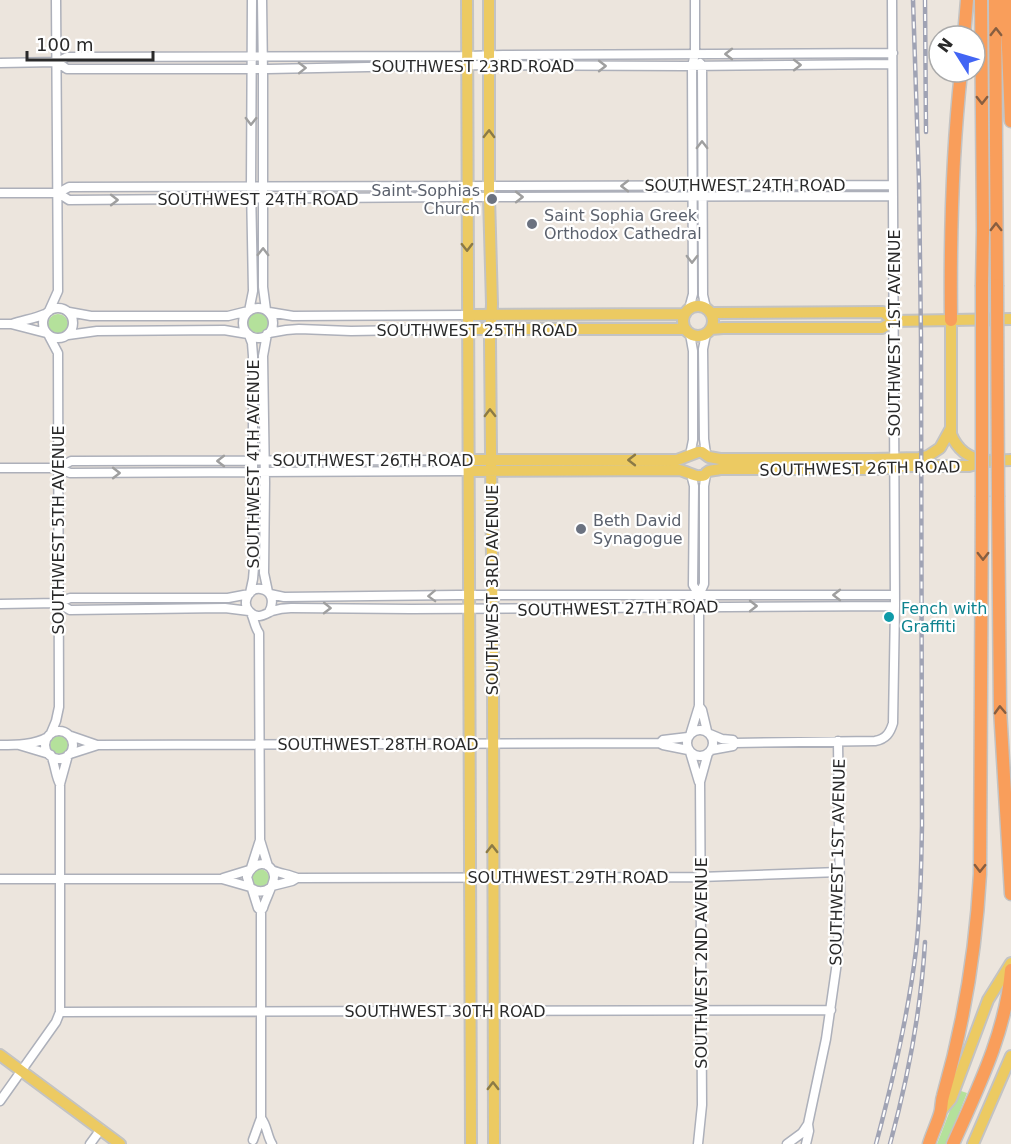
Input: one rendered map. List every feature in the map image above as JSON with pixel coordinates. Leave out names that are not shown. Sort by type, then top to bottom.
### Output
[{"type":"highway","points":[[965,24],[967,0]]},
{"type":"highway","points":[[928,1144],[941,1112],[940,1104],[951,1068],[966,1001],[975,944],[980,874],[983,231],[981,0]]},
{"type":"highway","points":[[995,0],[1000,709],[1011,894]]},
{"type":"highway","points":[[1006,0],[1011,121]]},
{"type":"highway","points":[[951,320],[952,187],[960,84]]},
{"type":"highway","points":[[953,1144],[977,1090],[1001,1023],[1011,970]]},
{"type":"main road","name":"SOUTHWEST 3RD AVENUE","points":[[466,0],[471,1144]]},
{"type":"main road","name":"SOUTHWEST 3RD AVENUE","points":[[489,0],[494,1144]]},
{"type":"main road","points":[[894,321],[883,312],[708,311],[699,306],[687,312],[683,322],[688,331],[698,336],[723,328],[882,328],[894,321],[1011,319]]},
{"type":"main road","points":[[708,311],[713,323],[708,332]]},
{"type":"main road","name":"SOUTHWEST 25TH ROAD","points":[[468,315],[687,312]]},
{"type":"main road","points":[[951,320],[951,428],[954,440],[963,452],[973,458],[987,461]]},
{"type":"main road","name":"SOUTHWEST 25TH ROAD","points":[[468,329],[688,331]]},
{"type":"main road","name":"SOUTHWEST 26TH ROAD","points":[[707,473],[720,469],[875,469],[934,453],[943,444],[951,428]]},
{"type":"main road","points":[[698,452],[707,455],[711,463],[707,473],[697,476],[690,473],[687,462],[690,456],[698,452]]},
{"type":"main road","name":"SOUTHWEST 26TH ROAD","points":[[707,455],[720,459],[895,463],[911,466],[969,466],[987,461],[1010,459]]},
{"type":"main road","name":"SOUTHWEST 26TH ROAD","points":[[491,466],[677,460],[690,456]]},
{"type":"main road","name":"SOUTHWEST 26TH ROAD","points":[[469,465],[679,470],[690,473]]},
{"type":"main road","points":[[941,1112],[951,1099],[988,1000],[1011,963]]},
{"type":"main road","points":[[0,1055],[120,1144]]},
{"type":"main road","points":[[973,1144],[1011,1056]]},
{"type":"street","points":[[56,0],[58,291],[73,320],[72,328],[67,335]]},
{"type":"street","points":[[249,334],[245,330],[243,321],[249,311],[253,291],[252,0]]},
{"type":"street","points":[[0,324],[12,324],[59,338],[83,332],[101,331],[224,330],[249,334],[258,338],[268,334],[273,319],[268,311],[263,286],[262,0]]},
{"type":"street","points":[[687,312],[693,298],[692,66],[695,54],[695,0]]},
{"type":"street","name":"SOUTHWEST 1ST AVENUE","points":[[806,1144],[835,984],[839,932],[838,741],[882,740],[891,730],[893,723],[895,463],[892,0]]},
{"type":"street","name":"SOUTHWEST 23RD ROAD","points":[[489,61],[695,54],[892,53]]},
{"type":"street","points":[[695,54],[702,66],[703,295],[708,311]]},
{"type":"street","name":"SOUTHWEST 23RD ROAD","points":[[0,63],[57,62],[67,57],[262,56],[692,66],[892,64]]},
{"type":"street","name":"SOUTHWEST 23RD ROAD","points":[[57,62],[68,69],[263,69],[467,61]]},
{"type":"street","name":"SOUTHWEST 24TH ROAD","points":[[489,192],[692,185],[893,185]]},
{"type":"street","name":"SOUTHWEST 24TH ROAD","points":[[0,193],[58,193],[69,187],[264,186],[692,196],[893,196]]},
{"type":"street","name":"SOUTHWEST 24TH ROAD","points":[[58,193],[69,200],[264,199],[467,191]]},
{"type":"street","points":[[47,334],[43,324],[58,291]]},
{"type":"street","points":[[12,324],[34,319],[58,308],[82,316],[228,316],[258,308],[268,311]]},
{"type":"street","name":"SOUTHWEST 25TH ROAD","points":[[268,311],[293,316],[468,315]]},
{"type":"street","name":"SOUTHWEST 25TH ROAD","points":[[268,334],[299,329],[351,331],[468,329]]},
{"type":"street","points":[[688,331],[693,351],[693,440],[690,456]]},
{"type":"street","points":[[707,455],[704,445],[703,349],[708,332]]},
{"type":"street","name":"SOUTHWEST 5TH AVENUE","points":[[47,334],[58,353],[59,707],[56,721],[49,735]]},
{"type":"street","name":"SOUTHWEST 4TH AVENUE","points":[[249,334],[253,356],[254,567],[254,579],[249,594]]},
{"type":"street","name":"SOUTHWEST 4TH AVENUE","points":[[268,334],[263,356],[264,573],[269,593]]},
{"type":"street","name":"SOUTHWEST 5TH AVENUE","points":[[58,353],[67,335]]},
{"type":"street","name":"SOUTHWEST 26TH ROAD","points":[[58,468],[71,461],[265,461],[469,465]]},
{"type":"street","name":"SOUTHWEST 26TH ROAD","points":[[0,468],[58,468],[70,473],[265,473],[469,465]]},
{"type":"street","points":[[690,473],[694,486],[693,585],[699,595]]},
{"type":"street","points":[[707,473],[704,486],[704,584],[699,595],[699,706],[687,744],[689,751],[697,756],[733,746],[735,743]]},
{"type":"street","points":[[0,604],[58,603],[70,598],[228,598],[257,590],[269,593],[273,601],[260,633],[259,744],[260,840],[274,878],[261,911],[261,1118],[251,1142]]},
{"type":"street","name":"SOUTHWEST 27TH ROAD","points":[[269,593],[284,597],[895,595]]},
{"type":"street","points":[[249,594],[246,604],[260,633]]},
{"type":"street","points":[[58,603],[70,610],[230,608],[250,612],[257,616],[268,613]]},
{"type":"street","name":"SOUTHWEST 27TH ROAD","points":[[268,613],[291,608],[895,606]]},
{"type":"street","points":[[699,706],[713,742],[710,752]]},
{"type":"street","name":"SOUTHWEST 5TH AVENUE","points":[[59,707],[69,735]]},
{"type":"street","points":[[689,735],[697,729],[722,739],[733,740],[735,743],[838,741]]},
{"type":"street","points":[[0,745],[41,741],[60,731],[69,735],[73,745],[60,784],[60,1012],[56,1022],[0,1101]]},
{"type":"street","points":[[49,735],[46,744],[56,769],[57,781],[60,784]]},
{"type":"street","name":"SOUTHWEST 28TH ROAD","points":[[69,735],[98,745]]},
{"type":"street","name":"SOUTHWEST 28TH ROAD","points":[[659,743],[663,740],[689,735]]},
{"type":"street","name":"SOUTHWEST 28TH ROAD","points":[[69,754],[98,745],[259,744],[659,743],[689,751]]},
{"type":"street","points":[[18,745],[54,757],[61,758],[69,754]]},
{"type":"street","name":"SOUTHWEST 2ND AVENUE","points":[[689,751],[700,782]]},
{"type":"street","name":"SOUTHWEST 2ND AVENUE","points":[[698,1144],[702,1105],[700,782],[710,752]]},
{"type":"street","points":[[260,840],[247,880],[261,911]]},
{"type":"street","points":[[222,879],[258,864],[270,868]]},
{"type":"street","name":"SOUTHWEST 29TH ROAD","points":[[270,868],[297,878],[700,877],[839,872]]},
{"type":"street","name":"SOUTHWEST 29TH ROAD","points":[[271,887],[297,878]]},
{"type":"street","points":[[0,879],[222,879],[259,892],[271,887]]},
{"type":"street","name":"SOUTHWEST 30TH ROAD","points":[[60,1012],[831,1010]]},
{"type":"street","points":[[261,1118],[272,1143]]},
{"type":"street","points":[[787,1144],[802,1133],[808,1124]]},
{"type":"street","points":[[90,1144],[101,1129]]},
{"type":"street","points":[[251,1142],[261,1137],[272,1143]]},
{"type":"green space","points":[[254,313],[262,313],[268,319],[268,327],[262,333],[254,333],[248,327],[248,319]]},
{"type":"green space","points":[[58,314],[65,317],[68,324],[65,331],[58,334],[51,331],[48,324],[51,317]]},
{"type":"green space","points":[[59,736],[65,739],[68,745],[65,751],[59,754],[53,751],[50,745],[53,739]]},
{"type":"green space","points":[[260,869],[266,872],[269,878],[266,884],[260,887],[254,884],[251,878],[254,872]]},
{"type":"green space","points":[[958,1090],[967,1093],[947,1144],[937,1144]]},
{"type":"railway","points":[[876,1144],[909,999],[918,935],[920,888],[922,826],[921,338],[913,0]]},
{"type":"railway","points":[[925,0],[926,132]]},
{"type":"railway","points":[[890,1144],[913,1044],[925,942]]},
{"type":"place","name":"Saint Sophias Church","points":[[492,199]]},
{"type":"place","name":"Saint Sophia Greek Orthodox Cathedral","points":[[532,224]]},
{"type":"place","name":"Beth David Synagogue","points":[[581,529]]},
{"type":"place","name":"Fench with Graffiti","points":[[889,617]]}]
